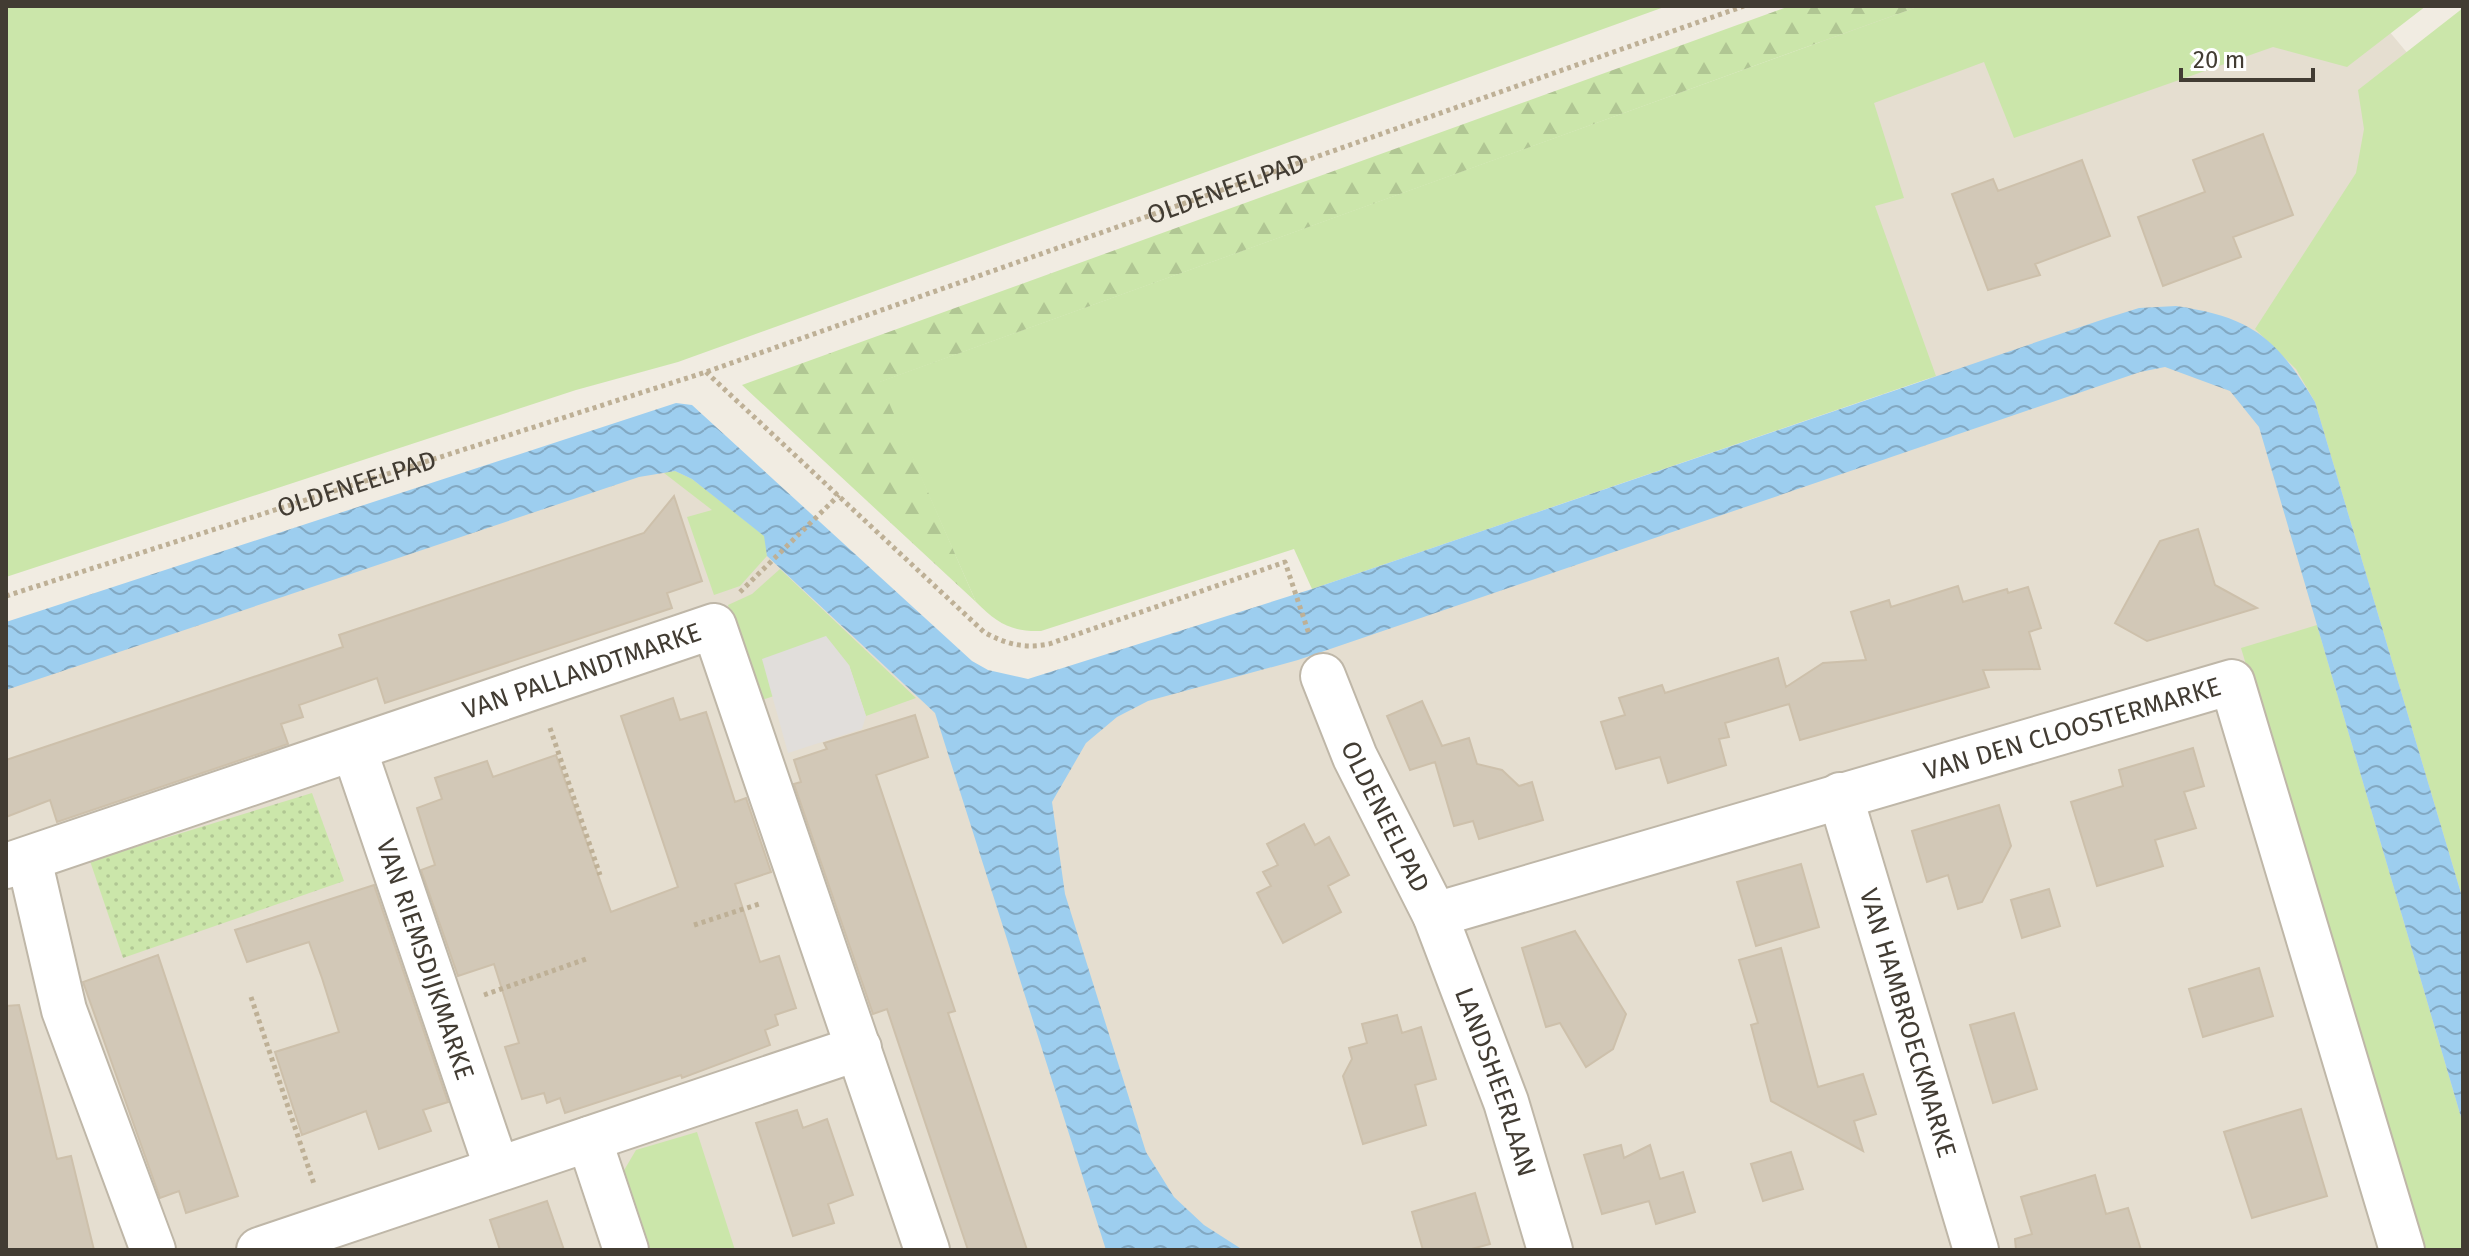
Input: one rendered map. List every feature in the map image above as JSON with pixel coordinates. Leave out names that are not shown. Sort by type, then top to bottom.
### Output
[{"type":"street","name":"VAN PALLANDTMARKE","points":[[17,862],[714,626],[927,1250]]},
{"type":"street","name":"OLDENEELPAD","points":[[1323,676],[1355,757],[1435,915]]},
{"type":"street","name":"VAN DEN CLOOSTERMARKE","points":[[1435,915],[2232,682],[2402,1250]]},
{"type":"street","name":"VAN RIEMSDIJKMARKE","points":[[354,749],[497,1169]]},
{"type":"street","name":"VAN HAMBROECKMARKE","points":[[1840,795],[1976,1250]]},
{"type":"street","points":[[17,862],[64,1010],[153,1250]]},
{"type":"street","name":"LANDSHEERLAAN","points":[[1435,915],[1506,1102],[1550,1250]]},
{"type":"street","points":[[259,1250],[859,1048]]},
{"type":"street","points":[[589,1139],[626,1250]]},
{"type":"path","name":"OLDENEELPAD","points":[[6,596],[706,372],[1744,6]]},
{"type":"path","points":[[706,372],[984,632],[1016,645],[1034,647],[1049,644],[1285,562],[1323,676]]},
{"type":"path","points":[[764,572],[839,495]]},
{"type":"path","points":[[536,687],[600,875]]},
{"type":"path","points":[[694,925],[805,889]]},
{"type":"path","points":[[445,1009],[586,959]]},
{"type":"path","points":[[251,997],[329,1226]]},
{"type":"shaded area","points":[[1809,6],[2368,6],[2455,110],[2463,1250],[6,1250],[6,636],[683,430],[1006,737],[1939,409]]},
{"type":"shaded area","points":[[826,636],[849,665],[866,716],[862,729],[788,753],[762,659]]},
{"type":"green space","points":[[6,6],[1667,6],[678,362],[576,390],[6,577]]},
{"type":"green space","points":[[1790,6],[1920,6],[880,382],[976,602],[742,385]]},
{"type":"green space","points":[[1920,6],[2426,6],[2347,67],[2273,47],[2014,138],[1984,62],[1874,103],[1904,198],[1875,206],[1936,376],[1312,589],[1294,549],[1041,631],[1005,625],[976,602],[879,382]]},
{"type":"green space","points":[[2463,8],[2463,900],[2315,402],[2296,369],[2255,329],[2356,173],[2364,129],[2358,90]]},
{"type":"green space","points":[[675,471],[692,479],[765,536],[767,556],[740,586],[714,595],[687,517],[712,510],[664,473]]},
{"type":"green space","points":[[780,569],[916,698],[866,716],[849,665],[763,659],[774,696],[759,701],[728,605],[752,594]]},
{"type":"green space","points":[[2317,625],[2463,1124],[2463,1250],[2422,1250],[2241,648]]},
{"type":"green space","points":[[312,793],[344,881],[123,958],[90,861]]},
{"type":"green space","points":[[697,1132],[735,1250],[644,1250],[623,1172],[636,1150]]},
{"type":"water","points":[[2176,306],[2224,316],[2259,334],[2287,361],[2315,402],[2463,900],[2463,1124],[2259,427],[2230,391],[2165,367],[2140,372],[1298,660],[1148,701],[1117,717],[1086,743],[1052,802],[1065,894],[1146,1152],[1174,1197],[1204,1225],[1243,1250],[1106,1250],[935,713],[767,556],[764,536],[692,479],[675,471],[639,477],[6,690],[6,622],[676,403],[692,405],[972,661],[988,670],[1028,679],[1312,589],[2107,318],[2139,308]]},
{"type":"building","points":[[2263,134],[2293,215],[2233,237],[2241,257],[2163,286],[2138,217],[2205,192],[2193,160]]},
{"type":"building","points":[[2082,160],[2110,236],[2035,264],[2040,275],[1988,290],[1952,194],[1993,179],[1998,191]]},
{"type":"building","points":[[674,496],[702,581],[667,593],[672,608],[385,703],[377,678],[299,705],[303,717],[281,724],[288,744],[57,822],[50,800],[6,817],[6,760],[343,647],[339,635],[644,533]]},
{"type":"building","points":[[2198,529],[2215,585],[2257,608],[2147,641],[2115,623],[2160,541]]},
{"type":"building","points":[[1958,586],[1963,602],[2007,589],[2008,593],[2028,587],[2041,628],[2029,632],[2040,669],[1983,670],[1989,687],[1800,740],[1789,704],[1725,723],[1729,737],[1719,739],[1726,765],[1668,783],[1660,757],[1616,769],[1601,722],[1625,715],[1619,698],[1662,685],[1665,693],[1778,658],[1786,687],[1823,663],[1866,660],[1851,612],[1889,600],[1891,607]]},
{"type":"building","points":[[673,698],[680,720],[706,712],[735,802],[746,798],[771,872],[735,884],[760,962],[779,956],[796,1008],[775,1015],[778,1025],[765,1030],[770,1045],[682,1078],[681,1075],[565,1113],[560,1098],[547,1103],[544,1093],[522,1099],[505,1047],[519,1043],[494,964],[458,976],[421,870],[435,865],[417,808],[442,799],[435,778],[487,761],[493,777],[556,755],[611,912],[678,887],[621,716]]},
{"type":"building","points":[[1422,701],[1442,746],[1469,738],[1477,764],[1502,770],[1519,786],[1532,782],[1543,820],[1479,839],[1473,821],[1454,826],[1435,762],[1410,770],[1387,716]]},
{"type":"building","points":[[915,715],[928,757],[876,775],[955,1011],[948,1013],[1027,1250],[968,1250],[887,1009],[873,1014],[794,784],[801,782],[794,760],[827,749],[824,743]]},
{"type":"building","points":[[2193,748],[2204,786],[2184,792],[2196,828],[2155,840],[2163,866],[2097,886],[2071,802],[2123,786],[2119,770]]},
{"type":"building","points":[[1999,805],[2011,846],[1982,902],[1958,909],[1948,875],[1927,882],[1912,831]]},
{"type":"building","points":[[1304,824],[1315,845],[1329,837],[1349,875],[1328,886],[1341,912],[1283,943],[1257,893],[1271,886],[1263,872],[1278,865],[1267,844]]},
{"type":"building","points":[[1801,864],[1819,927],[1756,946],[1737,882]]},
{"type":"building","points":[[374,885],[448,1102],[423,1110],[431,1131],[379,1149],[366,1111],[302,1135],[275,1052],[339,1032],[322,978],[309,942],[247,962],[235,930]]},
{"type":"building","points":[[2049,889],[2060,926],[2022,938],[2011,900]]},
{"type":"building","points":[[1575,931],[1626,1014],[1613,1049],[1586,1067],[1560,1023],[1546,1027],[1522,948]]},
{"type":"building","points":[[1781,948],[1818,1087],[1863,1074],[1876,1114],[1854,1121],[1863,1151],[1771,1101],[1751,1025],[1758,1023],[1739,960]]},
{"type":"building","points":[[158,955],[238,1196],[186,1213],[179,1191],[160,1198],[83,982]]},
{"type":"building","points":[[2259,968],[2273,1016],[2203,1037],[2189,989]]},
{"type":"building","points":[[19,1005],[57,1159],[71,1156],[94,1250],[6,1250],[6,1006]]},
{"type":"building","points":[[2014,1013],[2037,1089],[1993,1103],[1970,1025]]},
{"type":"building","points":[[1397,1015],[1402,1033],[1421,1027],[1436,1079],[1415,1085],[1426,1125],[1363,1144],[1343,1076],[1352,1059],[1349,1048],[1367,1043],[1362,1024]]},
{"type":"building","points":[[2301,1109],[2327,1196],[2252,1218],[2224,1132]]},
{"type":"building","points":[[797,1110],[803,1128],[827,1119],[853,1195],[828,1204],[834,1223],[793,1236],[756,1123]]},
{"type":"building","points":[[1621,1145],[1624,1158],[1650,1145],[1660,1179],[1683,1172],[1695,1212],[1656,1224],[1649,1201],[1602,1214],[1584,1155]]},
{"type":"building","points":[[1791,1152],[1803,1189],[1763,1201],[1751,1164]]},
{"type":"building","points":[[2095,1175],[2106,1214],[2128,1208],[2141,1250],[2016,1250],[2015,1239],[2032,1234],[2021,1197]]},
{"type":"building","points":[[1475,1193],[1490,1244],[1468,1250],[1423,1250],[1412,1212]]},
{"type":"building","points":[[547,1201],[564,1250],[500,1250],[490,1220]]}]
